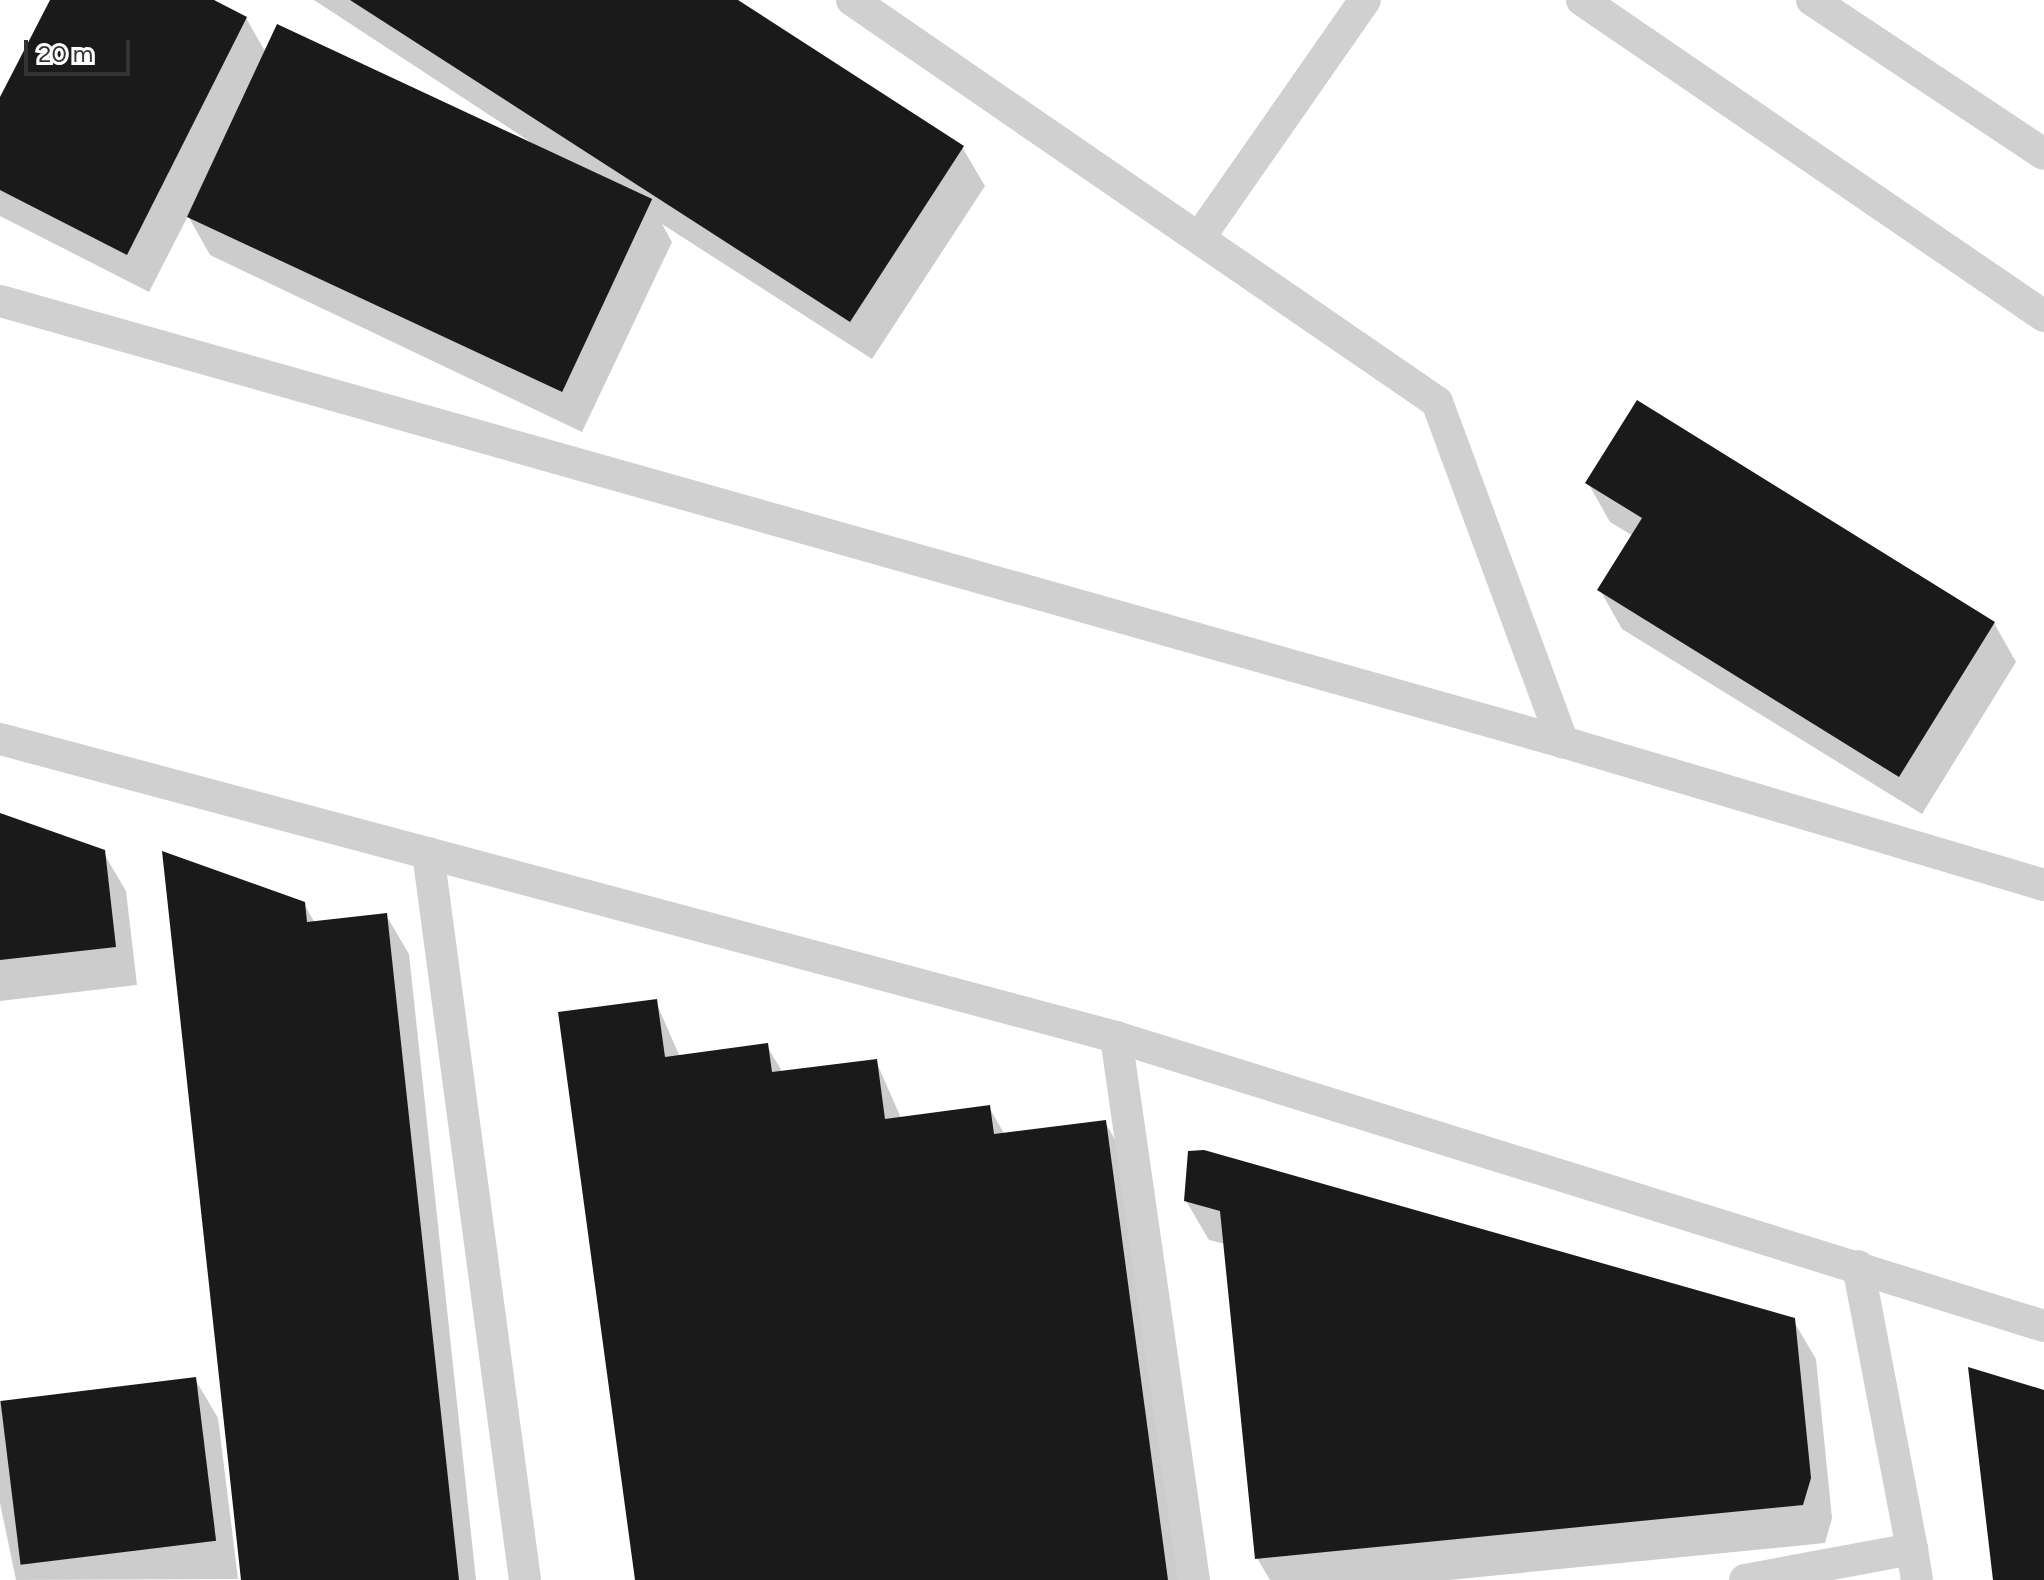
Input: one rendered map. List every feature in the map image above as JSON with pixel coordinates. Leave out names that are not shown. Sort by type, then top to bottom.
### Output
[{"type":"street","points":[[852,0],[1437,402],[1563,742]]},
{"type":"street","points":[[1199,238],[1365,0]]},
{"type":"street","points":[[1582,0],[2044,316]]},
{"type":"street","points":[[1812,0],[2044,154]]},
{"type":"street","points":[[0,301],[1563,742],[2044,885]]},
{"type":"street","points":[[0,739],[1116,1037],[2044,1326]]},
{"type":"street","points":[[428,853],[525,1580]]},
{"type":"street","points":[[1116,1037],[1194,1580]]},
{"type":"street","points":[[1745,1580],[1914,1564],[1858,1266]]},
{"type":"building","points":[[50,0],[214,0],[247,17],[127,255],[0,190],[0,97]]},
{"type":"building","points":[[350,0],[738,0],[964,146],[850,322]]},
{"type":"building","points":[[277,24],[652,199],[562,392],[187,217]]},
{"type":"building","points":[[1637,400],[1995,622],[1899,777],[1597,590],[1642,518],[1585,483]]},
{"type":"building","points":[[0,813],[105,850],[116,947],[0,960]]},
{"type":"building","points":[[162,851],[305,902],[307,922],[387,913],[459,1580],[241,1580]]},
{"type":"building","points":[[657,999],[665,1057],[768,1043],[772,1072],[877,1059],[885,1119],[990,1105],[994,1134],[1106,1120],[1168,1580],[635,1580],[558,1012]]},
{"type":"building","points":[[1204,1150],[1795,1318],[1811,1478],[1803,1505],[1255,1559],[1220,1211],[1184,1201],[1188,1151]]},
{"type":"building","points":[[1968,1367],[2044,1390],[2044,1580],[1993,1580]]},
{"type":"building","points":[[196,1377],[216,1541],[21,1565],[0,1401]]}]
